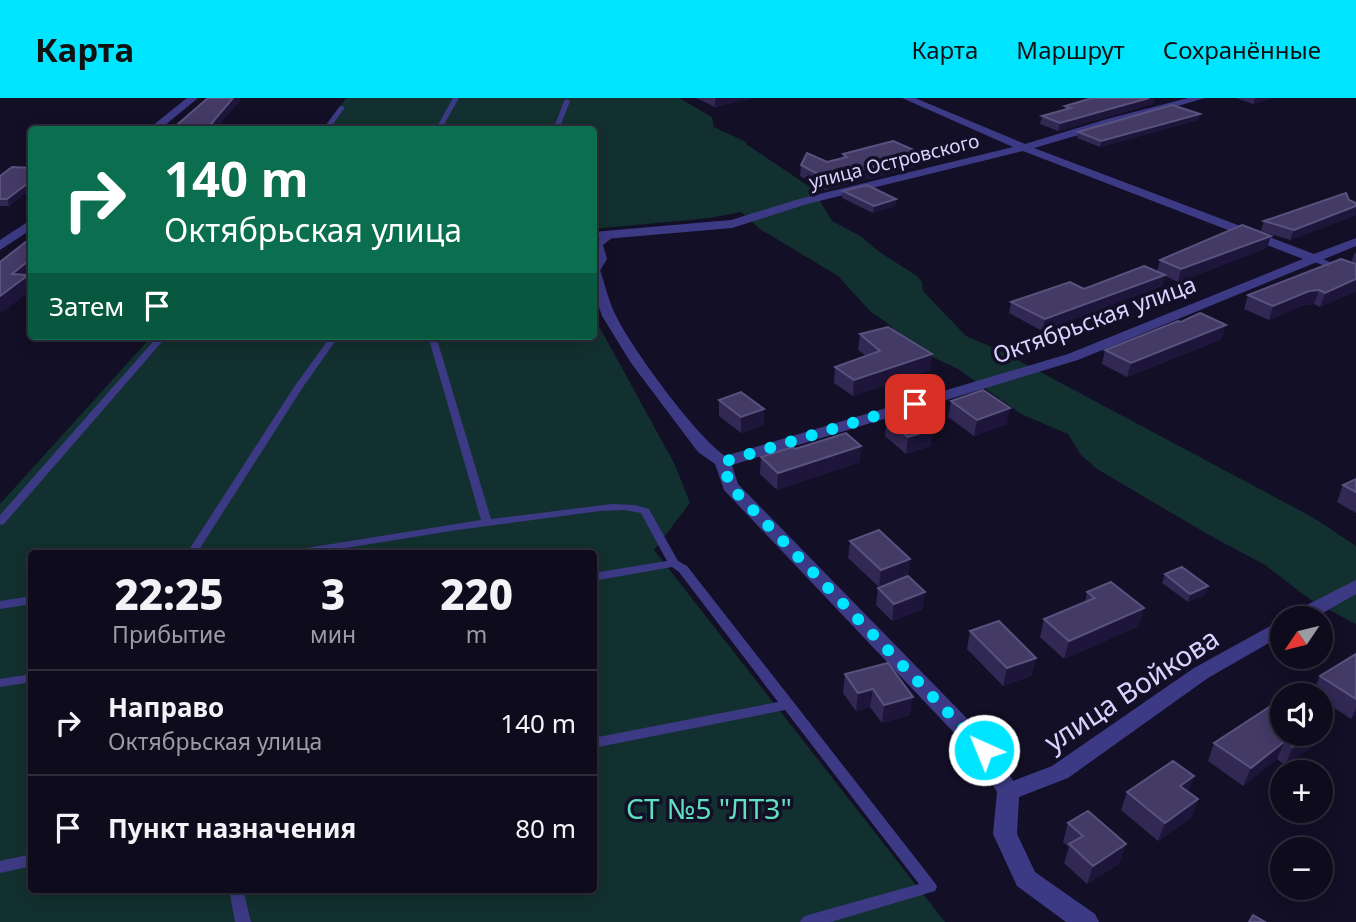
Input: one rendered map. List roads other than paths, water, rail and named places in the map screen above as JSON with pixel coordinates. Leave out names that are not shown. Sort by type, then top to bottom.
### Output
[{"type":"street","points":[[157,126],[193,98]]},
{"type":"street","points":[[907,98],[1024,148],[1315,259]]},
{"type":"street","name":"улица Островского","points":[[597,236],[732,224],[803,201],[1024,148],[1111,121],[1200,98]]},
{"type":"street","points":[[0,246],[28,227]]},
{"type":"street","name":"Октябрьская улица","points":[[723,462],[1073,357],[1356,242]]},
{"type":"street","points":[[597,280],[609,316],[636,360],[704,449],[723,462],[730,486],[984,750],[1008,792],[1005,834],[1026,879],[1086,922]]},
{"type":"street","points":[[1320,606],[1356,586]]},
{"type":"street","name":"улица Войкова","points":[[1008,792],[1060,772],[1201,673],[1270,633]]},
{"type":"lane","points":[[440,126],[456,98]]},
{"type":"lane","points":[[558,126],[568,101]]},
{"type":"lane","points":[[328,126],[342,107]]},
{"type":"lane","points":[[597,267],[603,259],[599,244],[613,234]]},
{"type":"lane","points":[[1315,259],[1356,276]]},
{"type":"lane","points":[[0,522],[159,340]]},
{"type":"lane","points":[[194,550],[332,340]]},
{"type":"lane","points":[[433,340],[486,521]]},
{"type":"lane","points":[[312,550],[486,521],[610,508],[636,508],[645,511],[674,563],[683,569],[930,887],[808,922]]},
{"type":"lane","points":[[597,576],[674,563]]},
{"type":"lane","points":[[0,605],[28,601]]},
{"type":"lane","points":[[0,683],[28,679]]},
{"type":"lane","points":[[597,742],[786,705]]},
{"type":"lane","points":[[0,867],[28,861]]},
{"type":"lane","points":[[237,893],[243,922]]},
{"type":"park label","name":"СТ №5 \"ЛТЗ\"","points":[[709,808]]}]
